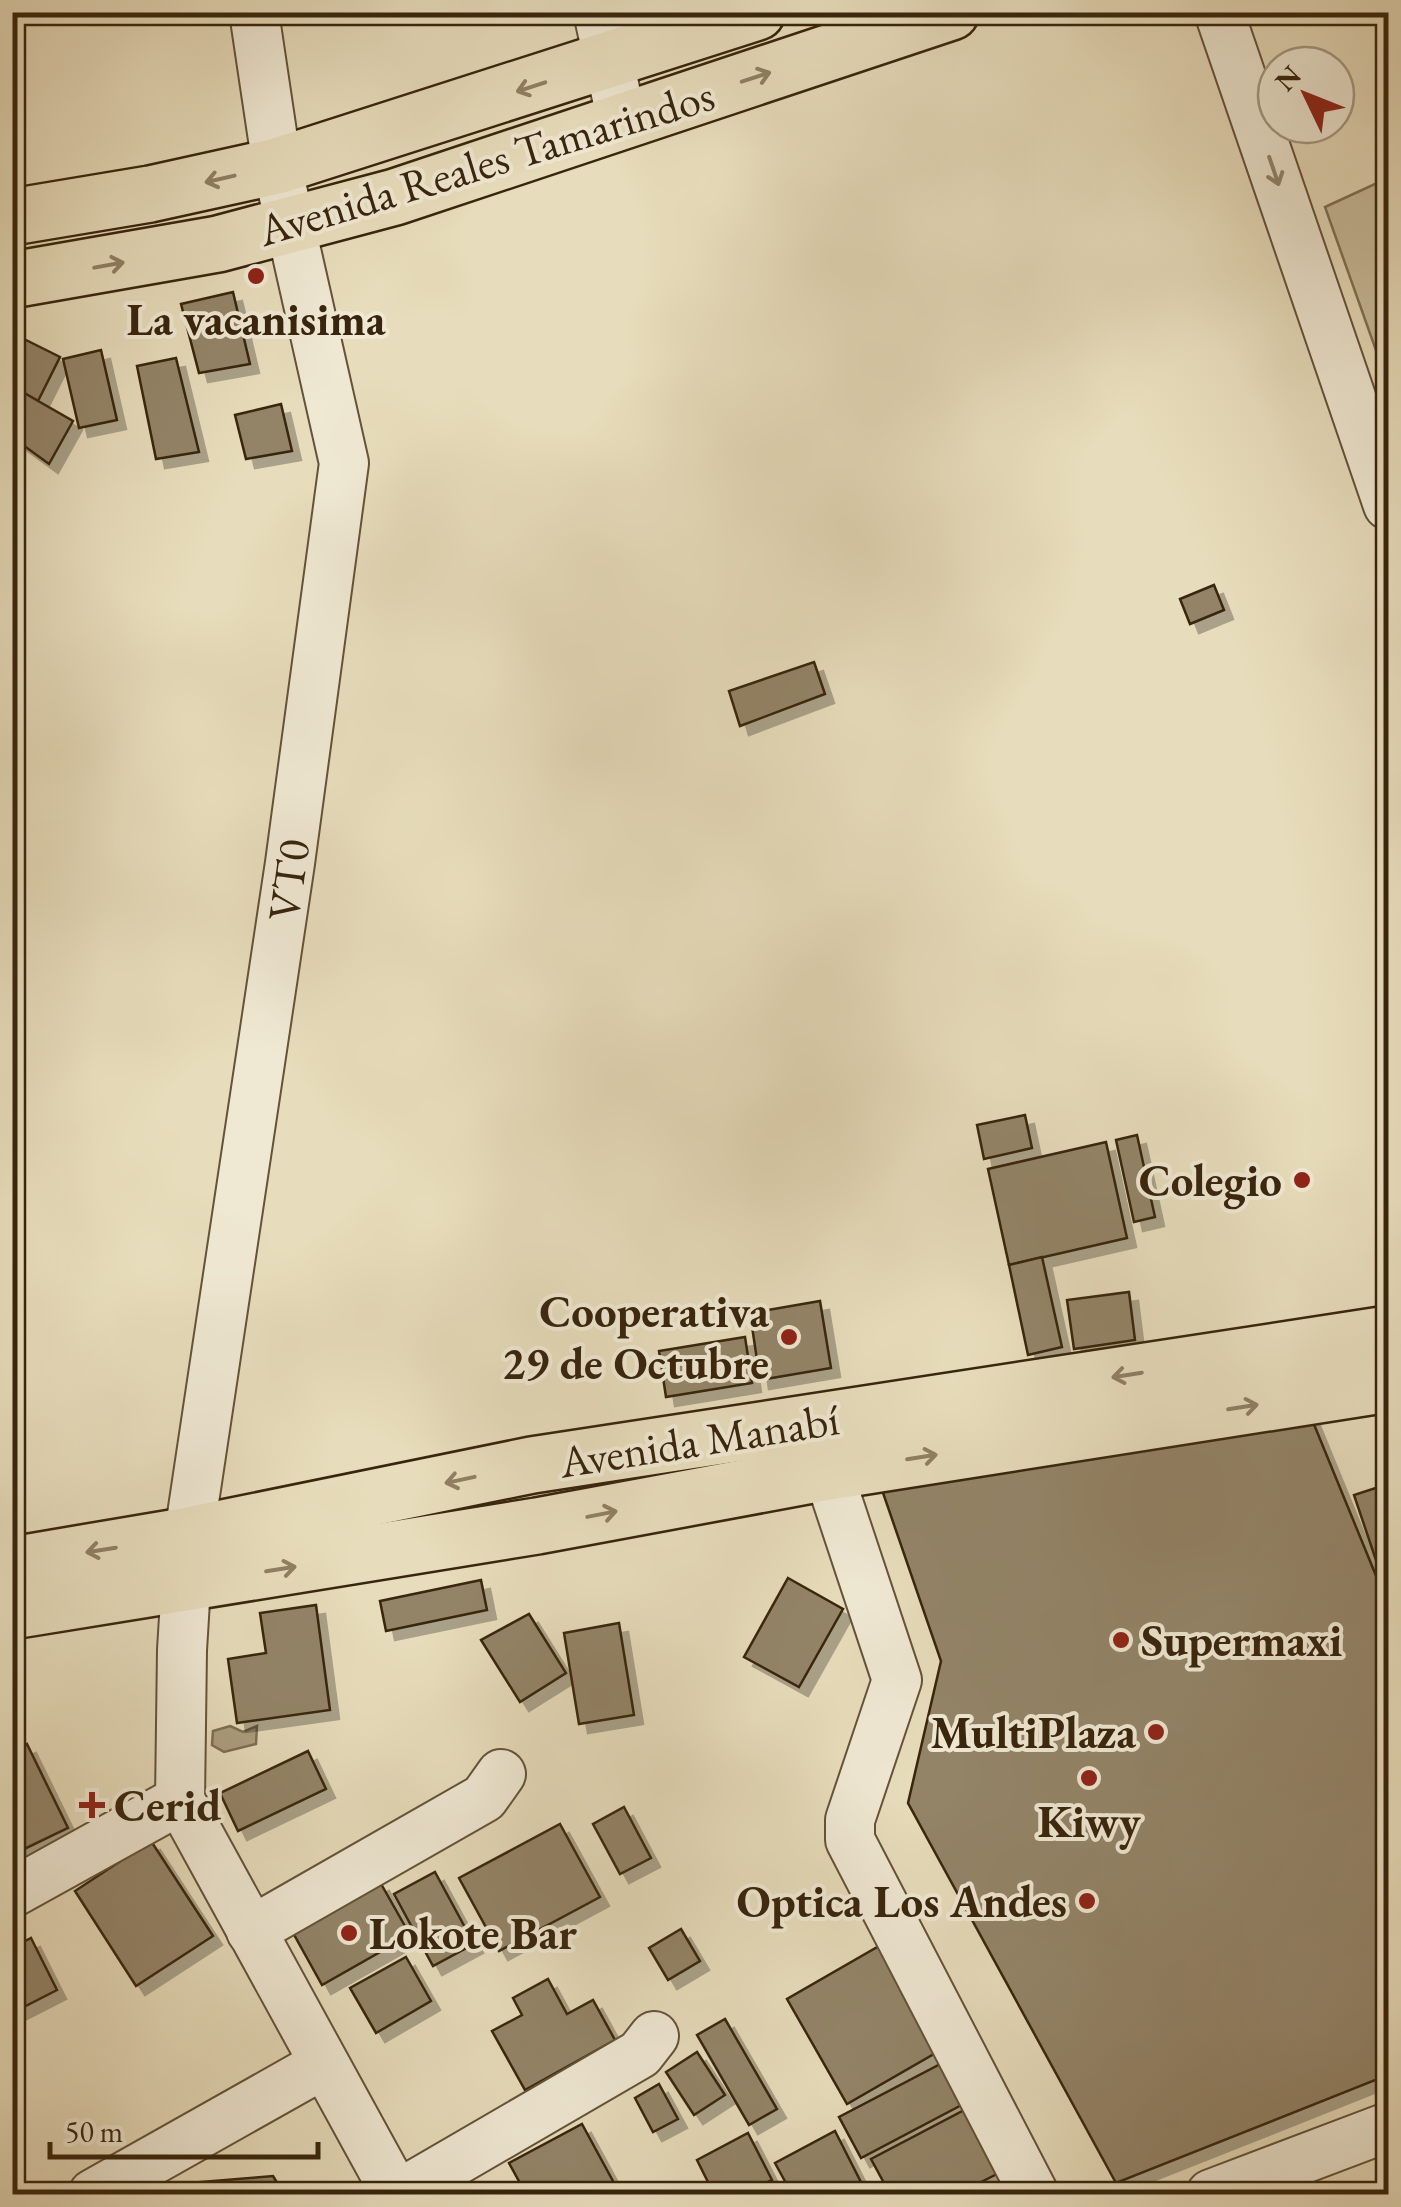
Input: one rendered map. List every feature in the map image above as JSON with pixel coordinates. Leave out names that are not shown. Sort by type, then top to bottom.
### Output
[{"type":"main road","name":"Avenida Reales Tamarindos","points":[[12,217],[150,194],[277,166],[603,37],[757,12]]},
{"type":"main road","name":"Avenida Reales Tamarindos","points":[[12,280],[140,260],[292,226],[396,197],[937,15]]},
{"type":"main road","name":"Avenida Manabí","points":[[12,1564],[187,1560],[537,1526],[828,1472],[1299,1374],[1388,1334]]},
{"type":"main road","name":"Avenida Manabí","points":[[12,1611],[532,1465],[1299,1374],[1388,1384]]},
{"type":"main road","points":[[532,1465],[537,1526]]},
{"type":"street","name":"VT0","points":[[180,1800],[187,1560],[290,863],[344,463],[277,166],[254,12]]},
{"type":"street","points":[[1219,12],[1388,505]]},
{"type":"street","points":[[603,37],[622,121]]},
{"type":"street","points":[[828,1472],[898,1680],[850,1820],[850,1840],[1034,2194]]},
{"type":"street","points":[[252,1931],[484,1798],[500,1774]]},
{"type":"street","points":[[12,1893],[180,1800],[322,2065],[397,2194],[640,2054],[654,2036]]},
{"type":"street","points":[[93,2194],[322,2065]]},
{"type":"street","points":[[1210,2194],[1388,2127]]},
{"type":"shaded area","points":[[1388,178],[1388,384],[1325,207]]},
{"type":"shaded area","points":[[230,1726],[243,1732],[257,1726],[256,1744],[224,1752],[212,1745],[213,1731]]},
{"type":"building","points":[[233,292],[250,364],[199,373],[181,304]]},
{"type":"building","points":[[22,338],[60,357],[38,401],[12,386],[12,351]]},
{"type":"building","points":[[101,350],[117,420],[79,428],[63,359]]},
{"type":"building","points":[[176,358],[199,452],[156,459],[137,366]]},
{"type":"building","points":[[12,386],[73,421],[49,464],[12,437]]},
{"type":"building","points":[[281,404],[292,451],[246,459],[235,415]]},
{"type":"building","points":[[1214,585],[1224,610],[1190,624],[1180,599]]},
{"type":"building","points":[[814,662],[825,694],[740,726],[729,691]]},
{"type":"building","points":[[1025,1115],[1032,1148],[984,1159],[977,1125]]},
{"type":"building","points":[[1137,1135],[1155,1217],[1134,1222],[1116,1140]]},
{"type":"building","points":[[1106,1142],[1127,1238],[1009,1265],[988,1169]]},
{"type":"building","points":[[1042,1257],[1062,1347],[1028,1355],[1009,1265]]},
{"type":"building","points":[[1129,1292],[1135,1340],[1074,1349],[1067,1300]]},
{"type":"building","points":[[820,1301],[831,1368],[760,1380],[750,1313]]},
{"type":"building","points":[[745,1337],[752,1383],[666,1397],[659,1351]]},
{"type":"building","name":"MultiPlaza","points":[[1311,1417],[1388,1605],[1388,2075],[1116,2183],[908,1803],[941,1661],[881,1487]]},
{"type":"building","points":[[1388,1484],[1388,1565],[1379,1569],[1354,1495]]},
{"type":"building","points":[[788,1578],[843,1609],[799,1687],[744,1657]]},
{"type":"building","points":[[481,1580],[487,1610],[386,1631],[380,1601]]},
{"type":"building","points":[[316,1605],[330,1710],[237,1723],[228,1659],[266,1653],[260,1613]]},
{"type":"building","points":[[529,1614],[566,1673],[520,1702],[481,1640]]},
{"type":"building","points":[[619,1623],[634,1715],[579,1724],[564,1633]]},
{"type":"building","points":[[27,1744],[68,1828],[14,1854],[12,1751]]},
{"type":"building","points":[[308,1751],[326,1789],[238,1831],[220,1793]]},
{"type":"building","points":[[624,1807],[651,1858],[620,1874],[593,1824]]},
{"type":"building","points":[[560,1824],[600,1897],[499,1951],[459,1878]]},
{"type":"building","points":[[151,1841],[213,1936],[136,1986],[75,1891]]},
{"type":"building","points":[[435,1872],[474,1944],[433,1966],[394,1894]]},
{"type":"building","points":[[380,1882],[410,1935],[322,1985],[292,1931]]},
{"type":"building","points":[[681,1929],[700,1961],[668,1980],[649,1948]]},
{"type":"building","points":[[31,1938],[57,1990],[12,2013],[12,1948]]},
{"type":"building","points":[[886,1942],[946,2047],[847,2104],[787,1999]]},
{"type":"building","points":[[406,1957],[431,2001],[376,2033],[350,1988]]},
{"type":"building","points":[[548,1979],[567,2014],[593,2000],[615,2040],[525,2090],[492,2031],[522,2015],[513,1998]]},
{"type":"building","points":[[725,2019],[777,2109],[749,2125],[697,2035]]},
{"type":"building","points":[[697,2052],[725,2095],[694,2115],[666,2072]]},
{"type":"building","points":[[950,2059],[971,2100],[861,2158],[839,2117]]},
{"type":"building","points":[[659,2084],[678,2119],[653,2132],[635,2098]]},
{"type":"building","points":[[972,2106],[1005,2170],[957,2194],[890,2194],[871,2159]]},
{"type":"building","points":[[582,2124],[620,2194],[526,2194],[509,2163]]},
{"type":"building","points":[[835,2131],[867,2194],[792,2194],[775,2163]]},
{"type":"building","points":[[748,2133],[772,2180],[743,2194],[714,2194],[697,2160]]},
{"type":"building","points":[[273,2176],[284,2194],[195,2194],[188,2183]]},
{"type":"place","name":"La vacanisima","points":[[256,276]]},
{"type":"place","name":"Colegio","points":[[1302,1180]]},
{"type":"place","name":"Cooperativa 29 de Octubre","points":[[789,1337]]},
{"type":"place","name":"Supermaxi","points":[[1121,1640]]},
{"type":"place","name":"MultiPlaza","points":[[1156,1732]]},
{"type":"place","name":"Kiwy","points":[[1089,1778]]},
{"type":"place","name":"Cerid","points":[[92,1805]]},
{"type":"place","name":"Optica Los Andes","points":[[1087,1901]]},
{"type":"place","name":"Lokote Bar","points":[[349,1933]]}]
